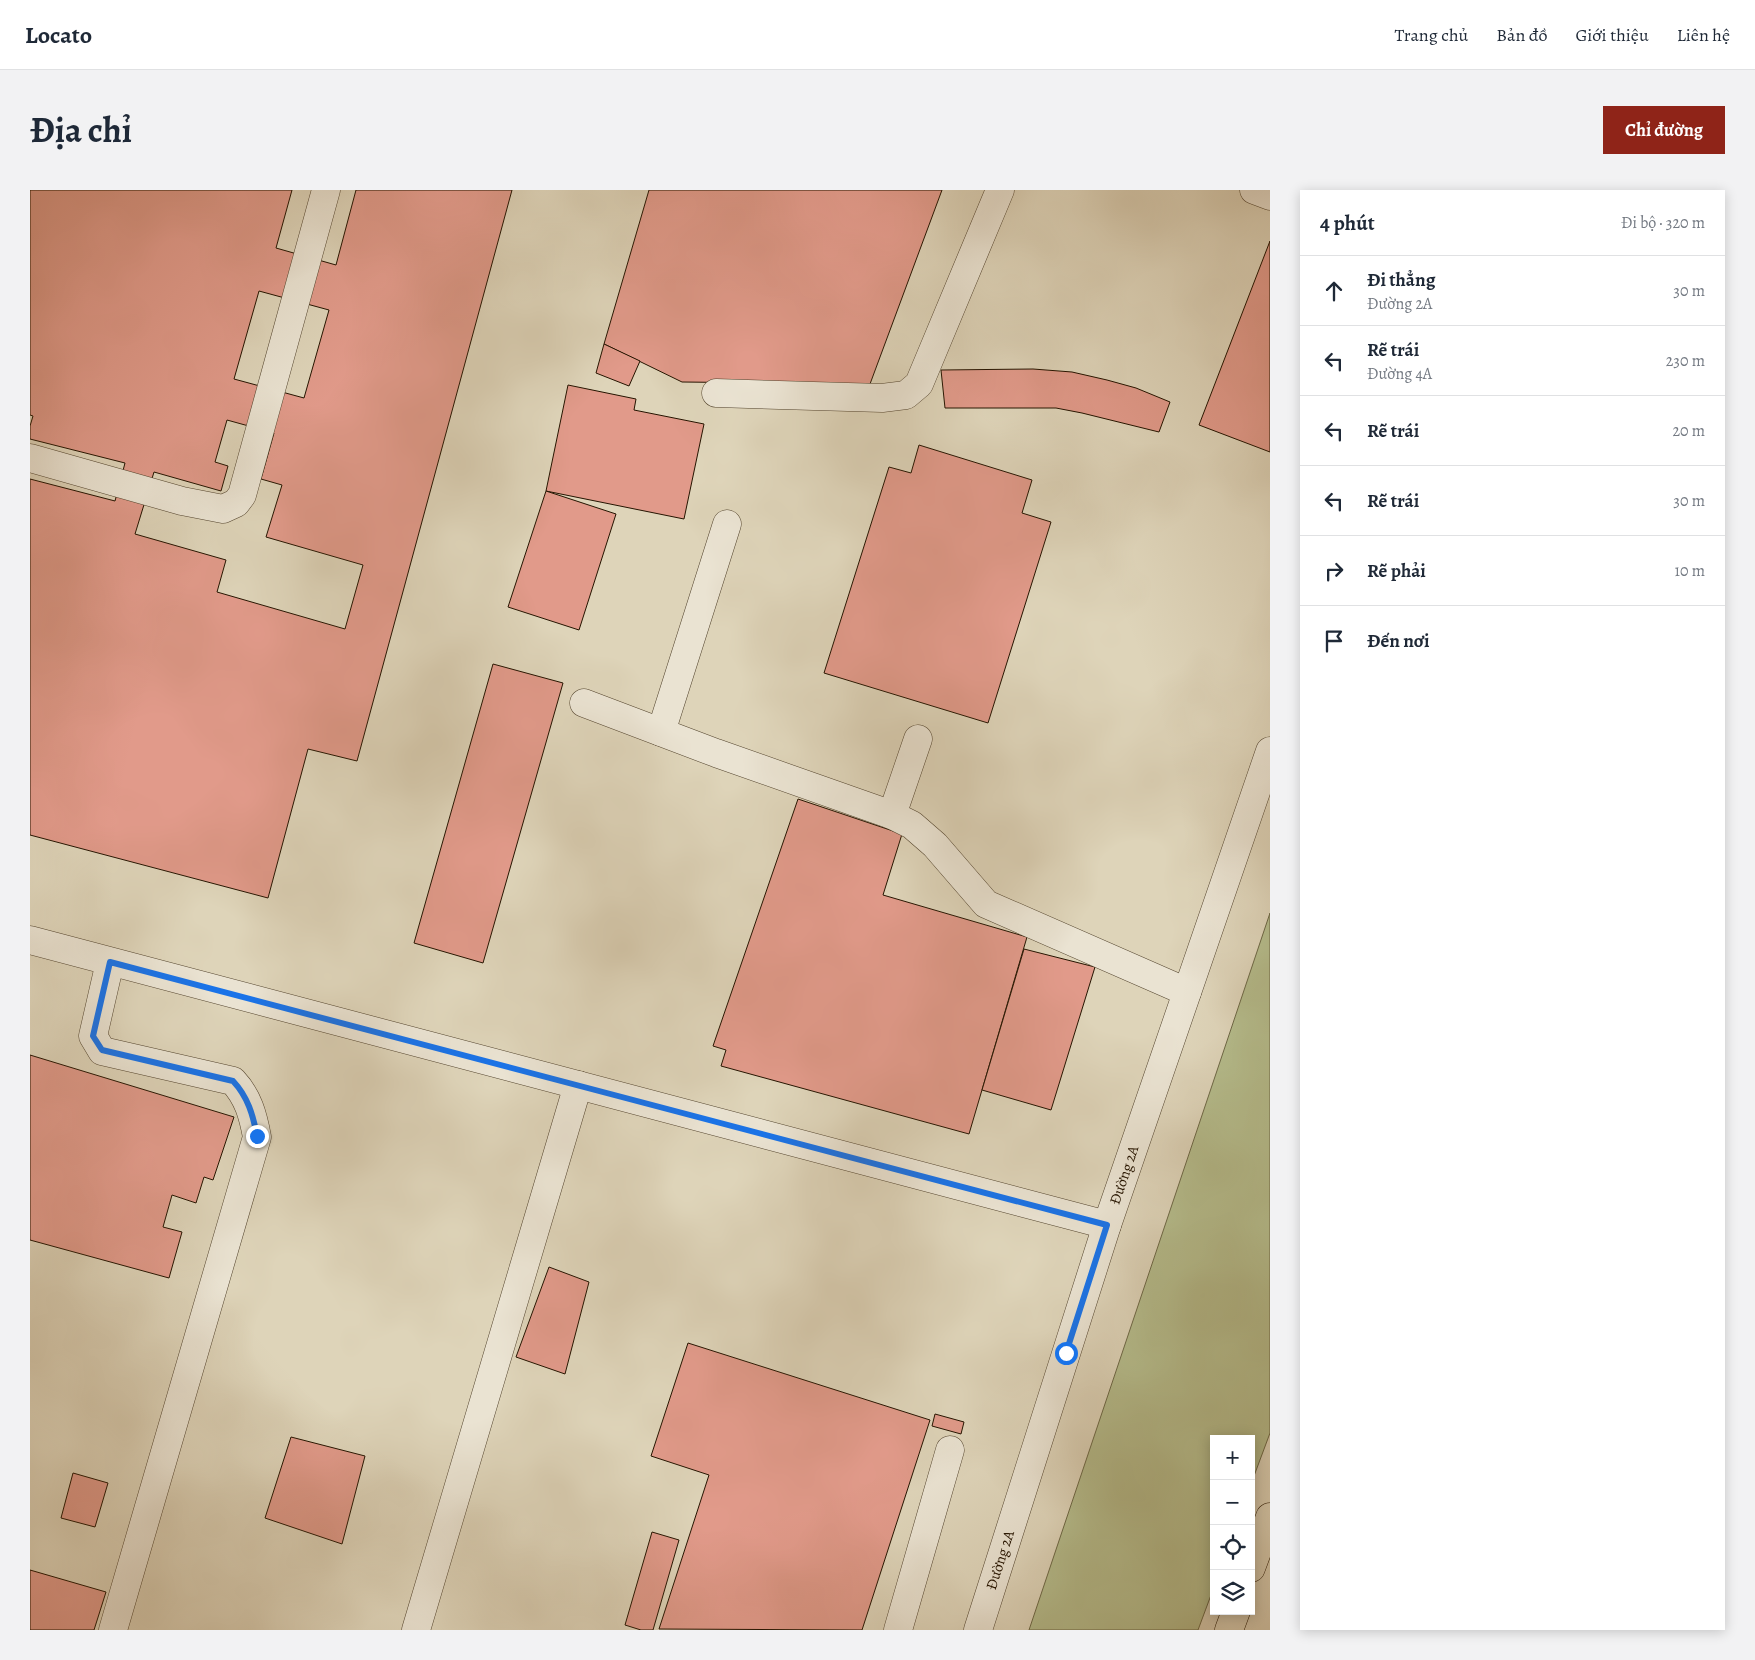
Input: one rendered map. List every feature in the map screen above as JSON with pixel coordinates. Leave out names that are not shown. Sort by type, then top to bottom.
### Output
[{"type":"highway","points":[[1255,1557],[1270,1517]]},
{"type":"highway","points":[[1229,1630],[1235,1615]]},
{"type":"street","points":[[30,458],[182,501],[222,509],[236,503],[242,495],[326,190]]},
{"type":"street","points":[[716,393],[882,398],[906,395],[919,384],[933,355],[1000,190]]},
{"type":"street","points":[[1254,190],[1270,196]]},
{"type":"street","points":[[661,732],[727,524]]},
{"type":"street","points":[[584,703],[716,753],[892,815],[912,825],[935,845],[986,904],[1187,992]]},
{"type":"street","points":[[892,815],[918,739]]},
{"type":"street","name":"Đường 2A","points":[[978,1630],[1107,1225],[1270,750]]},
{"type":"street","points":[[30,940],[1107,1225]]},
{"type":"street","points":[[110,962],[93,1036],[102,1050],[233,1081],[242,1090],[253,1113],[257,1136],[113,1630]]},
{"type":"street","points":[[416,1630],[578,1085]]},
{"type":"street","points":[[898,1630],[950,1450]]},
{"type":"green space","points":[[1270,913],[1270,1433],[1255,1473],[1255,1435],[1210,1435],[1210,1598],[1198,1630],[1029,1630]]},
{"type":"building","points":[[30,190],[292,190],[276,248],[336,265],[356,190],[512,190],[357,761],[308,749],[268,898],[30,835],[30,479],[115,501],[125,463],[30,439],[30,426],[33,416],[30,415]],"holes":[[[259,291],[329,310],[304,398],[234,379]],[[227,420],[274,433],[261,479],[282,485],[266,537],[363,565],[345,629],[217,592],[226,560],[135,534],[154,472],[221,491],[228,466],[215,462]]]},
{"type":"building","points":[[649,190],[942,190],[870,384],[682,382],[604,344]]},
{"type":"building","points":[[1270,241],[1270,452],[1199,425]]},
{"type":"building","points":[[604,344],[640,361],[629,386],[596,373]]},
{"type":"building","points":[[1033,369],[1072,372],[1107,380],[1136,388],[1170,402],[1159,432],[1056,408],[945,408],[941,370]]},
{"type":"building","points":[[568,385],[636,399],[634,410],[704,424],[684,519],[546,491]]},
{"type":"building","points":[[919,445],[1032,480],[1022,513],[1051,522],[988,723],[824,673],[889,467],[911,473]]},
{"type":"building","points":[[546,491],[616,514],[579,630],[508,607]]},
{"type":"building","points":[[493,664],[563,683],[483,963],[414,943]]},
{"type":"building","points":[[798,799],[902,834],[883,895],[1027,937],[969,1134],[721,1066],[726,1050],[713,1046]]},
{"type":"building","points":[[1024,949],[1095,967],[1051,1110],[982,1090]]},
{"type":"building","points":[[30,1055],[234,1117],[213,1180],[204,1177],[196,1203],[172,1195],[163,1227],[182,1232],[169,1278],[30,1240]]},
{"type":"building","points":[[549,1267],[589,1282],[565,1374],[516,1357]]},
{"type":"building","points":[[688,1343],[930,1420],[862,1630],[659,1629],[709,1475],[651,1456]]},
{"type":"building","points":[[935,1414],[964,1422],[961,1434],[932,1426]]},
{"type":"building","points":[[291,1437],[365,1456],[342,1544],[265,1518]]},
{"type":"building","points":[[73,1473],[108,1483],[95,1527],[61,1518]]},
{"type":"building","points":[[652,1532],[679,1540],[653,1630],[641,1630],[625,1625]]},
{"type":"building","points":[[30,1570],[106,1592],[94,1630],[30,1630]]},
{"type":"route","points":[[257,1136],[253,1113],[242,1090],[233,1081],[102,1050],[96,1043],[93,1036],[110,962],[1107,1225],[1066,1353]]}]
